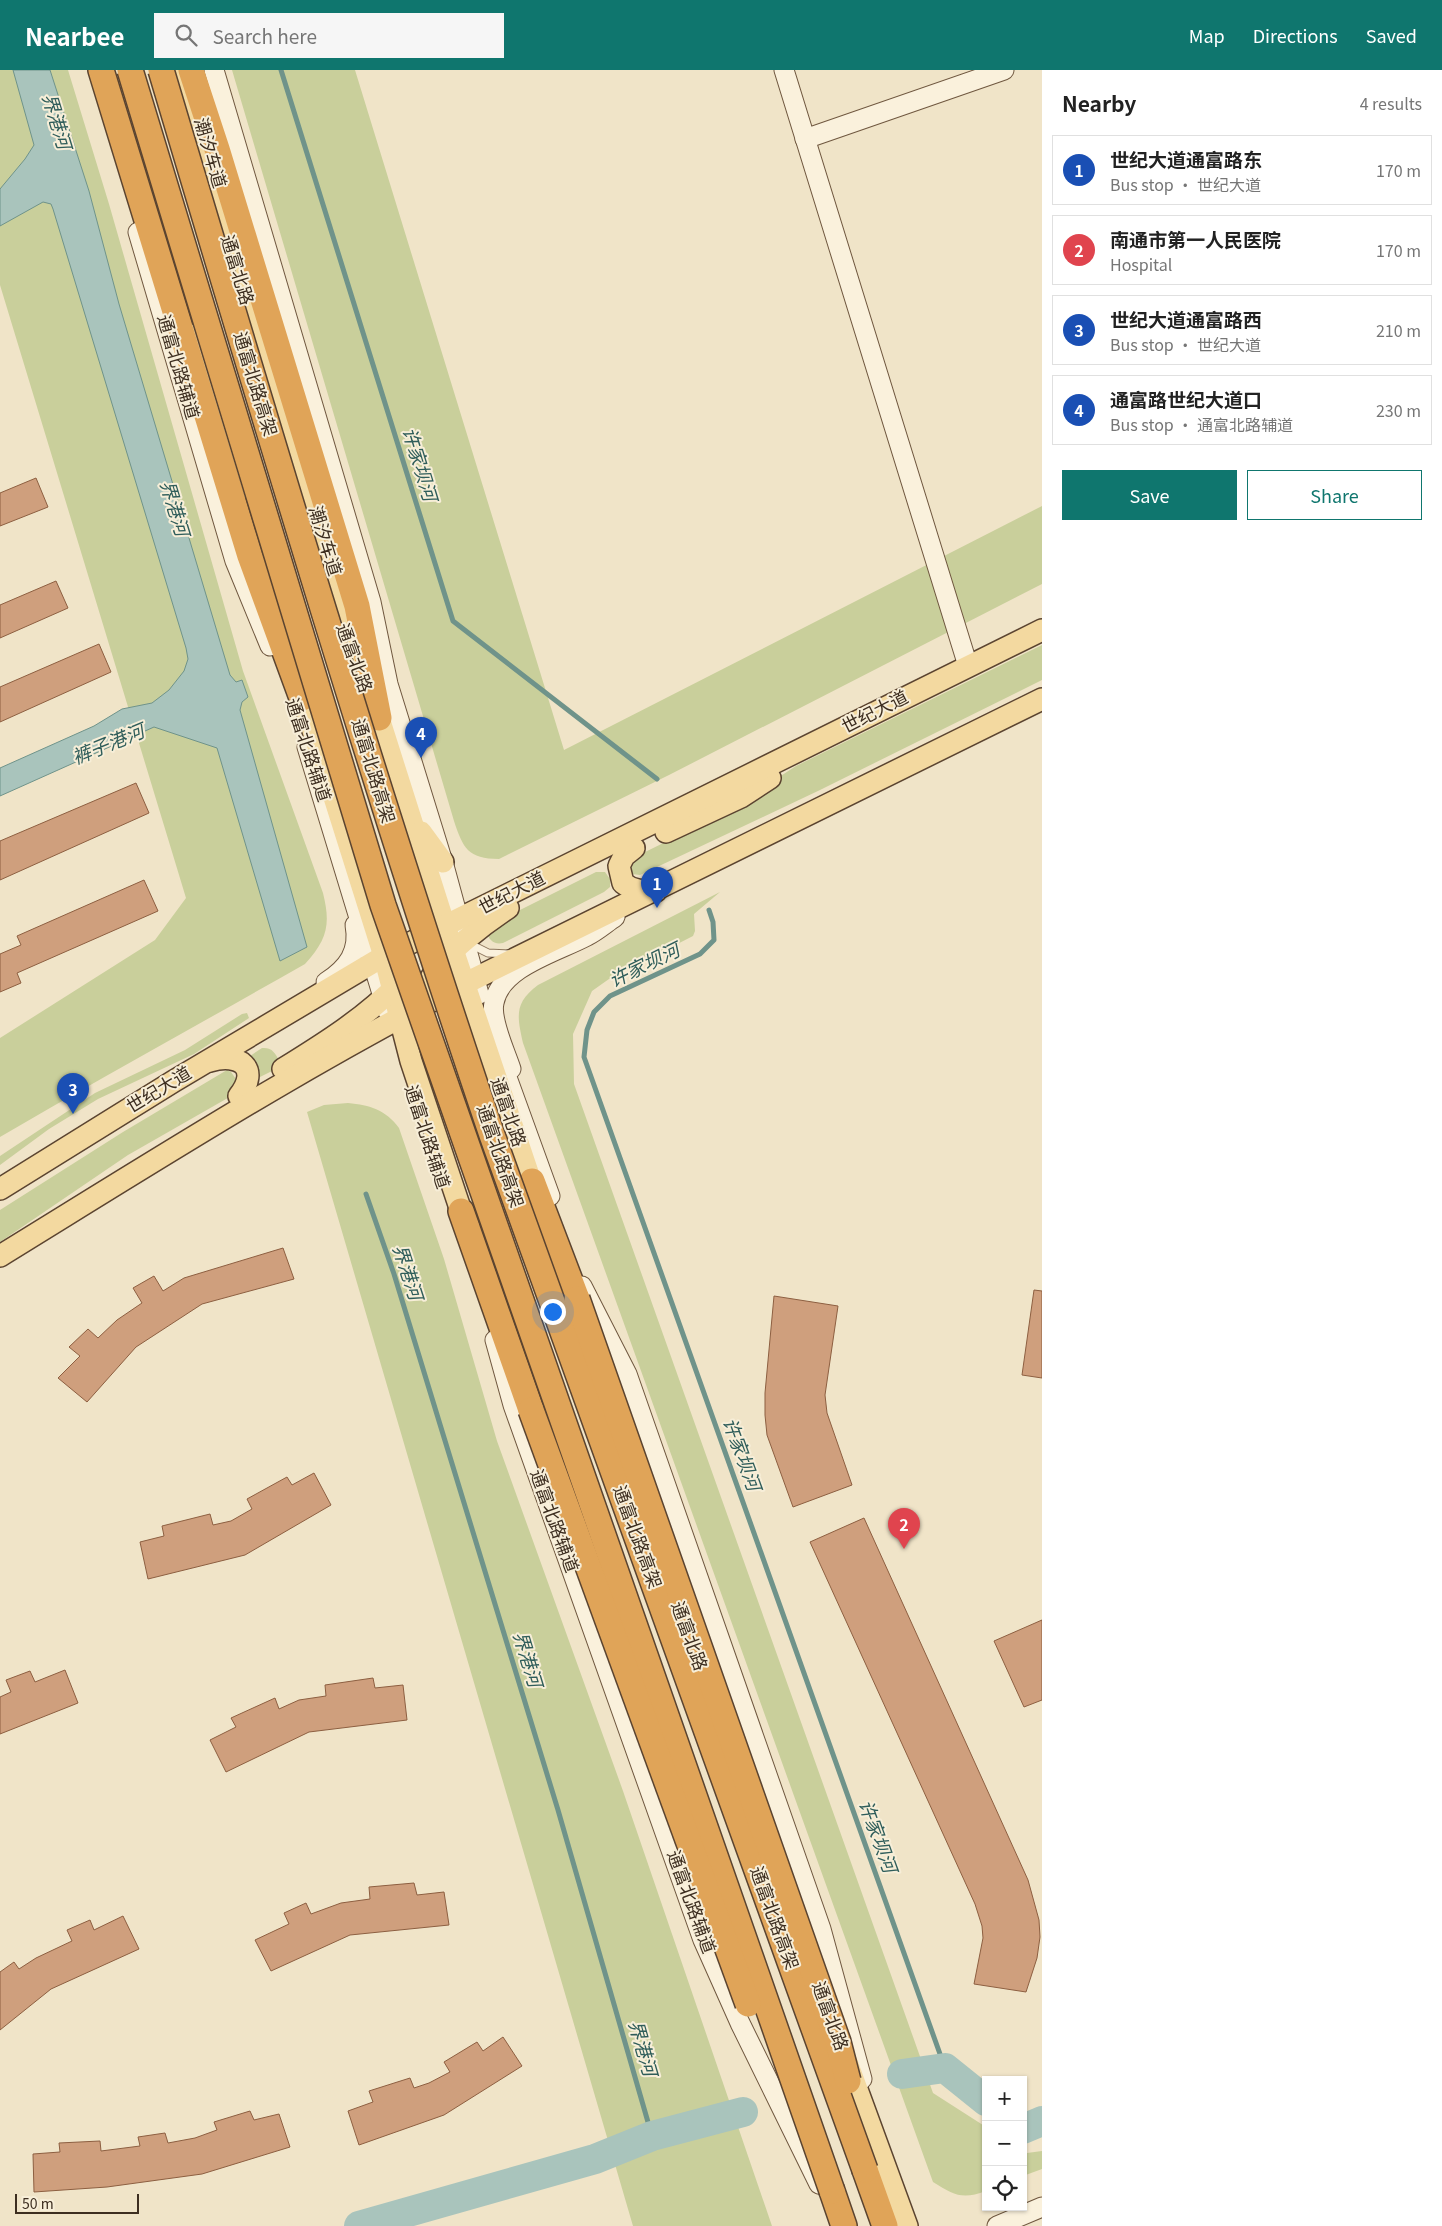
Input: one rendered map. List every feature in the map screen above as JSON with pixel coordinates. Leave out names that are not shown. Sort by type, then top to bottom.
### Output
[{"type":"highway","points":[[102,70],[250,556],[302,698]]},
{"type":"highway","name":"通富北路高架","points":[[130,70],[383,905],[826,2187],[844,2226]]},
{"type":"highway","name":"通富北路高架","points":[[161,70],[329,630],[439,978],[492,1135],[874,2164],[885,2226]]},
{"type":"highway","points":[[191,70],[217,149],[356,606],[379,718]]},
{"type":"highway","points":[[532,1181],[580,1292],[838,2042],[851,2093],[874,2164]]},
{"type":"highway","points":[[461,1211],[531,1410],[770,2059],[793,2120],[826,2187]]},
{"type":"main road","points":[[121,70],[416,1092],[461,1211],[492,1277],[826,2187],[834,2226]]},
{"type":"main road","name":"通富北路","points":[[177,70],[352,663],[379,718],[416,803],[429,870],[452,923],[474,986],[532,1181],[553,1268],[874,2164],[907,2226]]},
{"type":"main road","name":"世纪大道","points":[[0,1189],[205,1062],[378,959],[1042,630]]},
{"type":"main road","points":[[0,1256],[191,1139],[395,1020],[418,1008],[474,986],[528,952],[648,895],[1042,699]]},
{"type":"main road","points":[[427,1122],[408,1064],[413,1021],[432,976],[460,947],[487,922],[508,908],[740,796],[863,718]]},
{"type":"main road","points":[[42,1230],[134,1158],[347,1029],[401,981],[421,938],[428,899],[429,870],[416,803]]},
{"type":"main road","points":[[634,848],[624,856],[619,866],[622,883],[648,895]]},
{"type":"main road","points":[[205,1062],[223,1057],[234,1058],[244,1064],[249,1075],[247,1086],[239,1096]]},
{"type":"street","name":"通富北路辅道","points":[[90,70],[235,561],[293,700],[312,763],[378,959]]},
{"type":"street","points":[[214,70],[371,602],[416,803]]},
{"type":"street","points":[[784,70],[968,666]]},
{"type":"street","points":[[805,139],[1004,70]]},
{"type":"street","points":[[174,1081],[242,1032],[328,981],[346,967],[354,953],[357,937],[353,917],[320,815],[302,698]]},
{"type":"street","points":[[532,1181],[521,1098],[496,1022],[493,1004],[498,990],[506,978],[519,969],[589,936],[648,895]]},
{"type":"street","points":[[474,986],[525,1127],[580,1292]]},
{"type":"street","name":"通富北路辅道","points":[[427,1122],[491,1324],[513,1405],[703,1940],[740,2023],[826,2187]]},
{"type":"street","points":[[996,2226],[1042,2207]]},
{"type":"lane","name":"潮汐车道","points":[[169,70],[360,707],[429,870]]},
{"type":"lane","points":[[431,910],[452,923]]},
{"type":"lane","points":[[353,917],[378,959]]},
{"type":"lane","points":[[460,947],[488,953],[528,952]]},
{"type":"lane","points":[[487,1005],[496,1022]]},
{"type":"green space","points":[[0,70],[68,70],[109,204],[243,671],[323,893],[327,923],[318,947],[305,964],[0,1137],[0,1038],[155,940],[186,898],[0,285]]},
{"type":"green space","points":[[232,70],[355,70],[564,750],[1042,506],[1042,584],[669,775],[499,859],[480,857],[474,854],[464,845],[454,821]]},
{"type":"green space","points":[[1042,645],[1042,680],[820,790],[640,875],[632,874],[629,867],[633,858],[724,813],[796,766]]},
{"type":"green space","points":[[596,872],[605,872],[610,879],[610,887],[604,892],[503,943],[494,942],[489,937],[487,931],[494,923]]},
{"type":"green space","points":[[720,892],[694,914],[695,931],[693,936],[609,979],[592,991],[573,1034],[574,1084],[933,2093],[982,2124],[982,2192],[978,2194],[958,2195],[933,2182],[523,1043],[519,1011],[525,998],[538,985]]},
{"type":"green space","points":[[247,1013],[249,1018],[194,1054],[98,1099],[49,1129],[0,1165],[0,1156],[95,1093],[185,1050],[242,1014]]},
{"type":"green space","points":[[262,1048],[271,1050],[279,1060],[276,1069],[260,1077],[257,1065],[250,1056]]},
{"type":"green space","points":[[227,1070],[231,1072],[238,1082],[233,1095],[128,1155],[0,1242],[0,1210],[123,1132]]},
{"type":"green space","points":[[348,1103],[363,1105],[377,1110],[389,1117],[399,1128],[444,1259],[497,1441],[623,1791],[772,2226],[633,2226],[307,1112],[324,1105]]},
{"type":"green space","points":[[1042,2151],[1042,2169],[1027,2175],[1027,2153]]},
{"type":"water","name":"裤子港河","points":[[13,70],[50,70],[89,191],[119,304],[230,675],[236,682],[242,680],[248,697],[242,702],[240,710],[307,947],[280,961],[217,748],[154,727],[0,796],[0,768],[94,726],[122,709],[152,703],[169,690],[184,671],[188,659],[51,204],[43,202],[0,226],[0,189],[34,145]]},
{"type":"building","points":[[36,478],[48,507],[0,526],[0,493]]},
{"type":"building","points":[[56,581],[68,608],[0,638],[0,605]]},
{"type":"building","points":[[99,644],[111,672],[0,722],[0,687]]},
{"type":"building","points":[[136,783],[149,813],[0,880],[0,841]]},
{"type":"building","points":[[144,880],[158,911],[17,973],[21,983],[0,992],[0,954],[21,945],[17,936]]},
{"type":"building","points":[[283,1248],[294,1279],[202,1304],[136,1347],[87,1402],[58,1378],[80,1356],[69,1347],[88,1329],[98,1338],[117,1320],[142,1303],[133,1288],[154,1276],[163,1291],[184,1278]]},
{"type":"building","points":[[1034,1290],[1042,1291],[1042,1378],[1022,1375]]},
{"type":"building","points":[[774,1296],[838,1306],[825,1395],[827,1413],[852,1485],[793,1507],[767,1435],[765,1415],[765,1393]]},
{"type":"building","points":[[314,1473],[331,1505],[245,1555],[148,1579],[140,1542],[164,1536],[162,1526],[210,1514],[213,1525],[231,1521],[252,1509],[247,1499],[287,1477],[292,1485]]},
{"type":"building","points":[[864,1518],[1028,1880],[1039,1920],[1040,1937],[1037,1958],[1026,1992],[974,1984],[983,1938],[982,1926],[975,1904],[810,1542]]},
{"type":"building","points":[[1042,1620],[1042,1700],[1024,1707],[994,1641]]},
{"type":"building","points":[[65,1670],[78,1703],[0,1734],[0,1697],[11,1692],[6,1680],[30,1671],[35,1682]]},
{"type":"building","points":[[373,1678],[375,1688],[403,1685],[407,1720],[309,1732],[226,1772],[210,1740],[236,1727],[231,1718],[275,1698],[279,1709],[299,1700],[326,1696],[325,1685]]},
{"type":"building","points":[[414,1883],[417,1895],[444,1892],[449,1925],[350,1935],[271,1971],[255,1940],[289,1924],[284,1913],[306,1903],[311,1914],[341,1903],[370,1899],[369,1887]]},
{"type":"building","points":[[123,1916],[139,1949],[51,1989],[0,2030],[0,1972],[14,1962],[19,1969],[36,1958],[72,1941],[67,1930],[90,1920],[94,1930]]},
{"type":"building","points":[[503,2037],[522,2066],[444,2115],[359,2145],[348,2111],[373,2102],[369,2091],[410,2078],[414,2088],[429,2083],[450,2072],[444,2062],[477,2042],[483,2051]]},
{"type":"building","points":[[250,2111],[254,2120],[279,2114],[290,2147],[202,2174],[107,2187],[34,2192],[33,2154],[60,2152],[59,2143],[100,2141],[101,2151],[140,2146],[138,2137],[165,2133],[168,2143],[195,2138],[217,2130],[214,2122]]},
{"type":"waterway","name":"许家坝河","points":[[281,70],[453,621],[657,779]]},
{"type":"waterway","name":"许家坝河","points":[[709,910],[713,922],[714,940],[700,954],[610,996],[594,1012],[587,1030],[584,1057],[945,2068]]},
{"type":"waterway","name":"界港河","points":[[366,1194],[394,1274],[558,1810],[652,2136]]},
{"type":"waterway","points":[[902,2074],[945,2068],[982,2098]]},
{"type":"waterway","points":[[359,2226],[595,2159],[652,2136],[743,2112]]},
{"type":"waterway","points":[[1027,2127],[1042,2121]]},
{"type":"place","name":"通富路世纪大道口","points":[[421,758]]},
{"type":"place","name":"世纪大道通富路东","points":[[657,908]]},
{"type":"place","name":"世纪大道通富路西","points":[[73,1114]]},
{"type":"place","name":"南通市第一人民医院","points":[[904,1549]]}]
